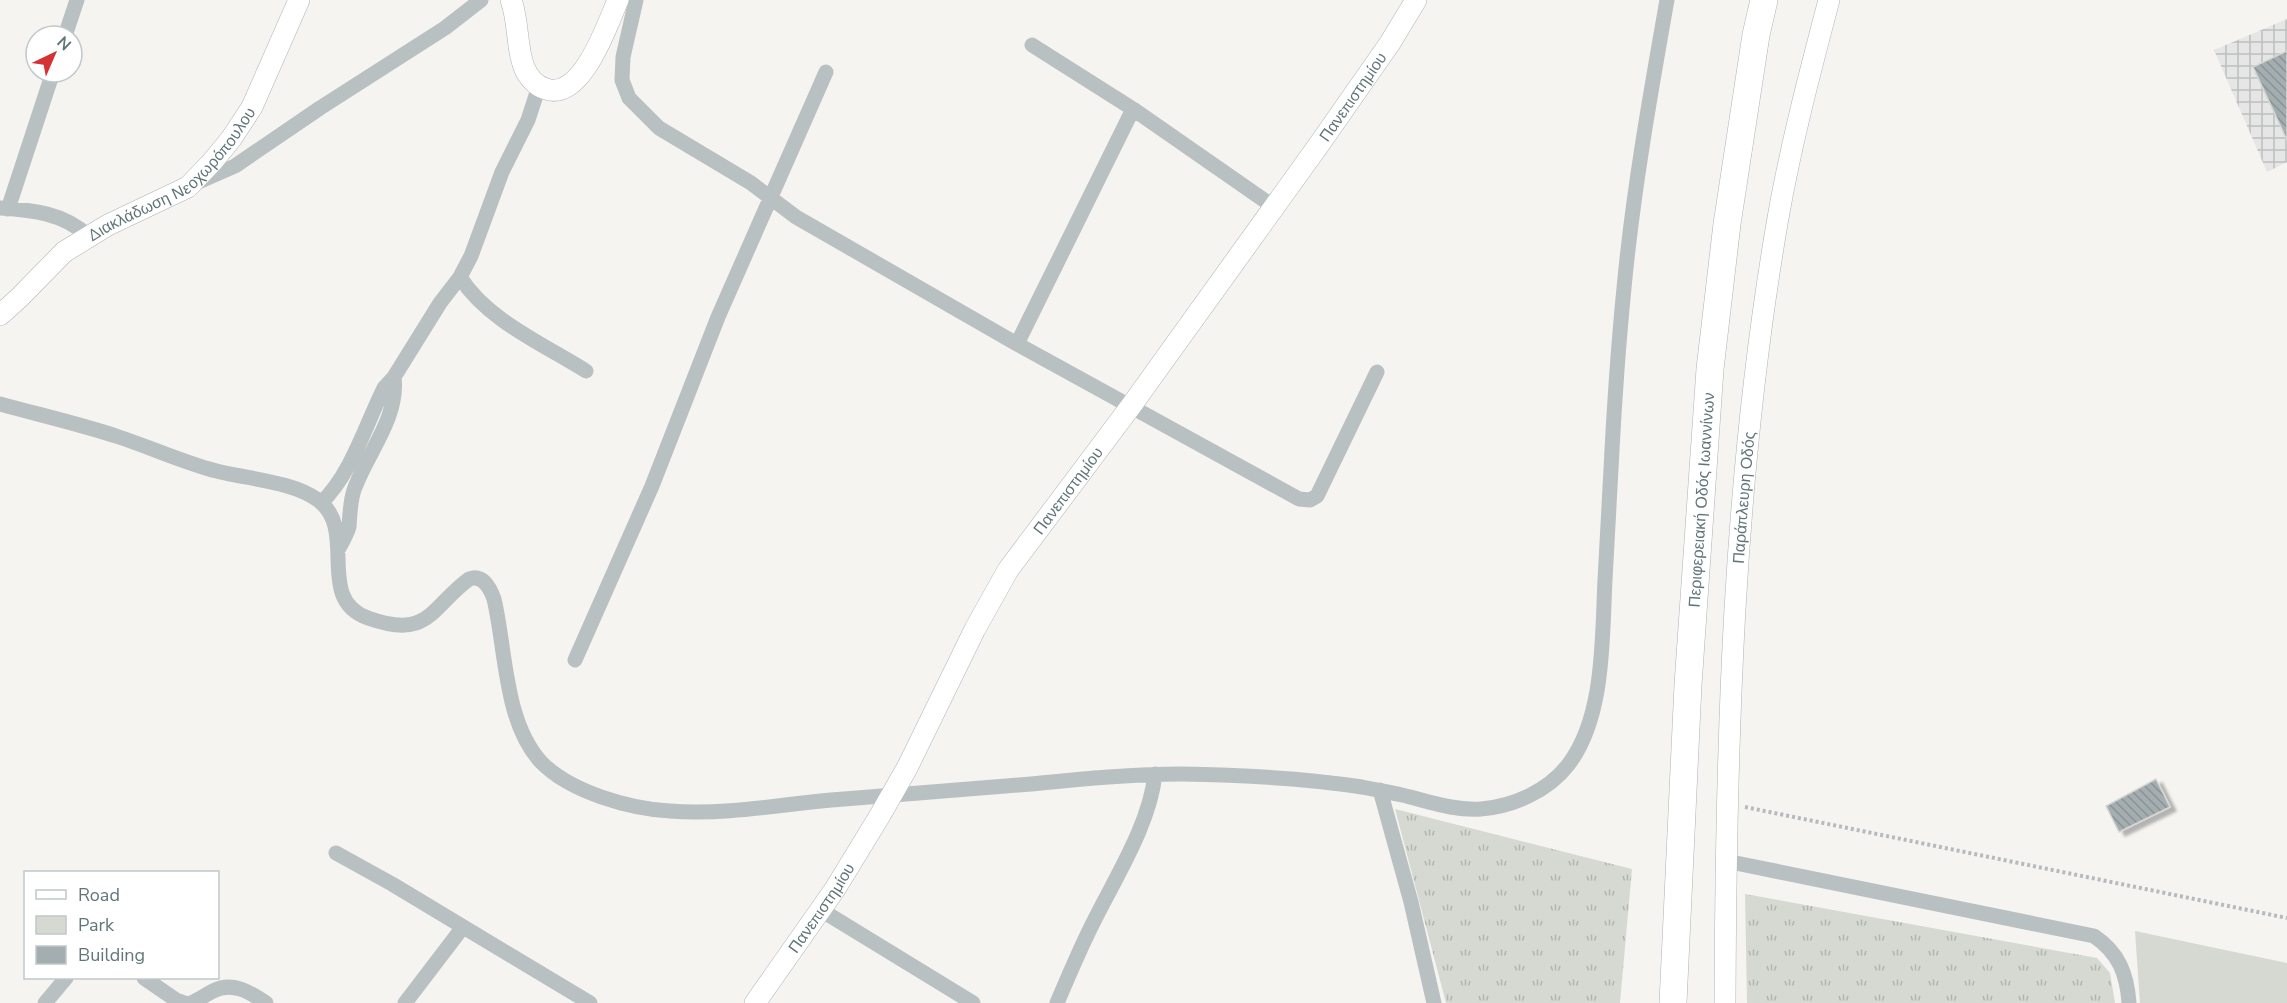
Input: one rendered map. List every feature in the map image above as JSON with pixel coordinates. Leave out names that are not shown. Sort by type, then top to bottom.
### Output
[{"type":"highway","name":"Περιφερειακή Οδός Ιωαννίνων","points":[[1673,1003],[1688,685],[1710,369],[1727,224],[1756,35],[1764,0]]},
{"type":"street","points":[[69,24],[77,0]]},
{"type":"street","name":"Διακλάδωση Νεοχωρόπουλου","points":[[1,313],[64,252],[88,236],[188,187],[231,139],[252,107],[299,0]]},
{"type":"street","points":[[188,187],[235,166],[445,28],[481,0]]},
{"type":"street","points":[[511,0],[518,22],[523,65],[528,76],[539,86],[551,90],[568,88],[578,79],[591,58],[618,0]]},
{"type":"street","points":[[636,0],[625,44],[622,68],[625,89],[629,98],[658,128],[740,176],[796,217],[1017,344],[1299,499],[1310,500],[1317,496],[1377,372]]},
{"type":"street","name":"Πανεπιστημίου","points":[[756,1003],[821,909],[892,795],[975,629],[1008,570],[1131,406],[1274,207],[1366,78],[1416,0]]},
{"type":"street","points":[[0,404],[120,437],[217,472],[284,486],[310,496],[321,503],[332,521],[339,548],[338,578],[342,597],[348,605],[364,617],[398,624],[419,622],[431,616],[469,579],[475,577],[485,582],[494,599],[513,702],[525,738],[538,758],[551,770],[592,793],[622,803],[670,811],[745,809],[1155,774],[1247,776],[1380,790],[1465,809],[1495,807],[1542,789],[1562,771],[1579,747],[1589,722],[1599,674],[1617,374],[1629,240],[1645,123],[1667,0]]},
{"type":"street","name":"Παράπλευρη Οδός","points":[[1725,1003],[1726,803],[1734,623],[1744,473],[1757,359],[1778,215],[1797,126],[1829,0]]},
{"type":"street","points":[[1032,45],[1133,110],[1274,207]]},
{"type":"street","points":[[575,660],[652,486],[718,317],[826,72]]},
{"type":"street","points":[[49,84],[4,208],[60,217],[80,228],[88,236]]},
{"type":"street","points":[[321,503],[342,477],[384,388],[394,377],[426,323],[460,277],[480,235],[502,172],[528,120],[539,86]]},
{"type":"street","points":[[1017,344],[1133,110]]},
{"type":"street","points":[[460,277],[470,292],[496,315],[586,371]]},
{"type":"street","points":[[339,548],[348,530],[350,504],[358,480],[388,419],[394,392],[394,377]]},
{"type":"street","points":[[1057,1003],[1093,922],[1128,855],[1144,817],[1155,774]]},
{"type":"street","points":[[1380,790],[1411,902],[1434,1003]]},
{"type":"street","points":[[336,853],[590,1003]]},
{"type":"street","points":[[1726,861],[2094,936],[2117,956],[2125,972],[2129,1003]]},
{"type":"street","points":[[821,909],[973,1003]]},
{"type":"street","points":[[405,1003],[463,927]]},
{"type":"street","points":[[45,1003],[65,979]]},
{"type":"street","points":[[145,979],[171,997],[185,1003]]},
{"type":"street","points":[[191,1003],[219,988],[229,986],[238,988],[266,1003]]},
{"type":"street","points":[[212,1003],[219,988]]},
{"type":"path","points":[[1726,803],[2287,918]]},
{"type":"shaded area","points":[[2287,19],[2287,162],[2267,172],[2214,50]]},
{"type":"green space","points":[[1395,809],[1632,869],[1620,1003],[1446,1003]]},
{"type":"green space","points":[[1745,894],[2097,958],[2110,973],[2115,1003],[1747,1003]]},
{"type":"green space","points":[[2135,931],[2287,963],[2287,1003],[2140,1003]]},
{"type":"building","points":[[2287,51],[2287,140],[2253,67]]},
{"type":"building","points":[[2156,779],[2170,807],[2119,832],[2106,806]]}]
